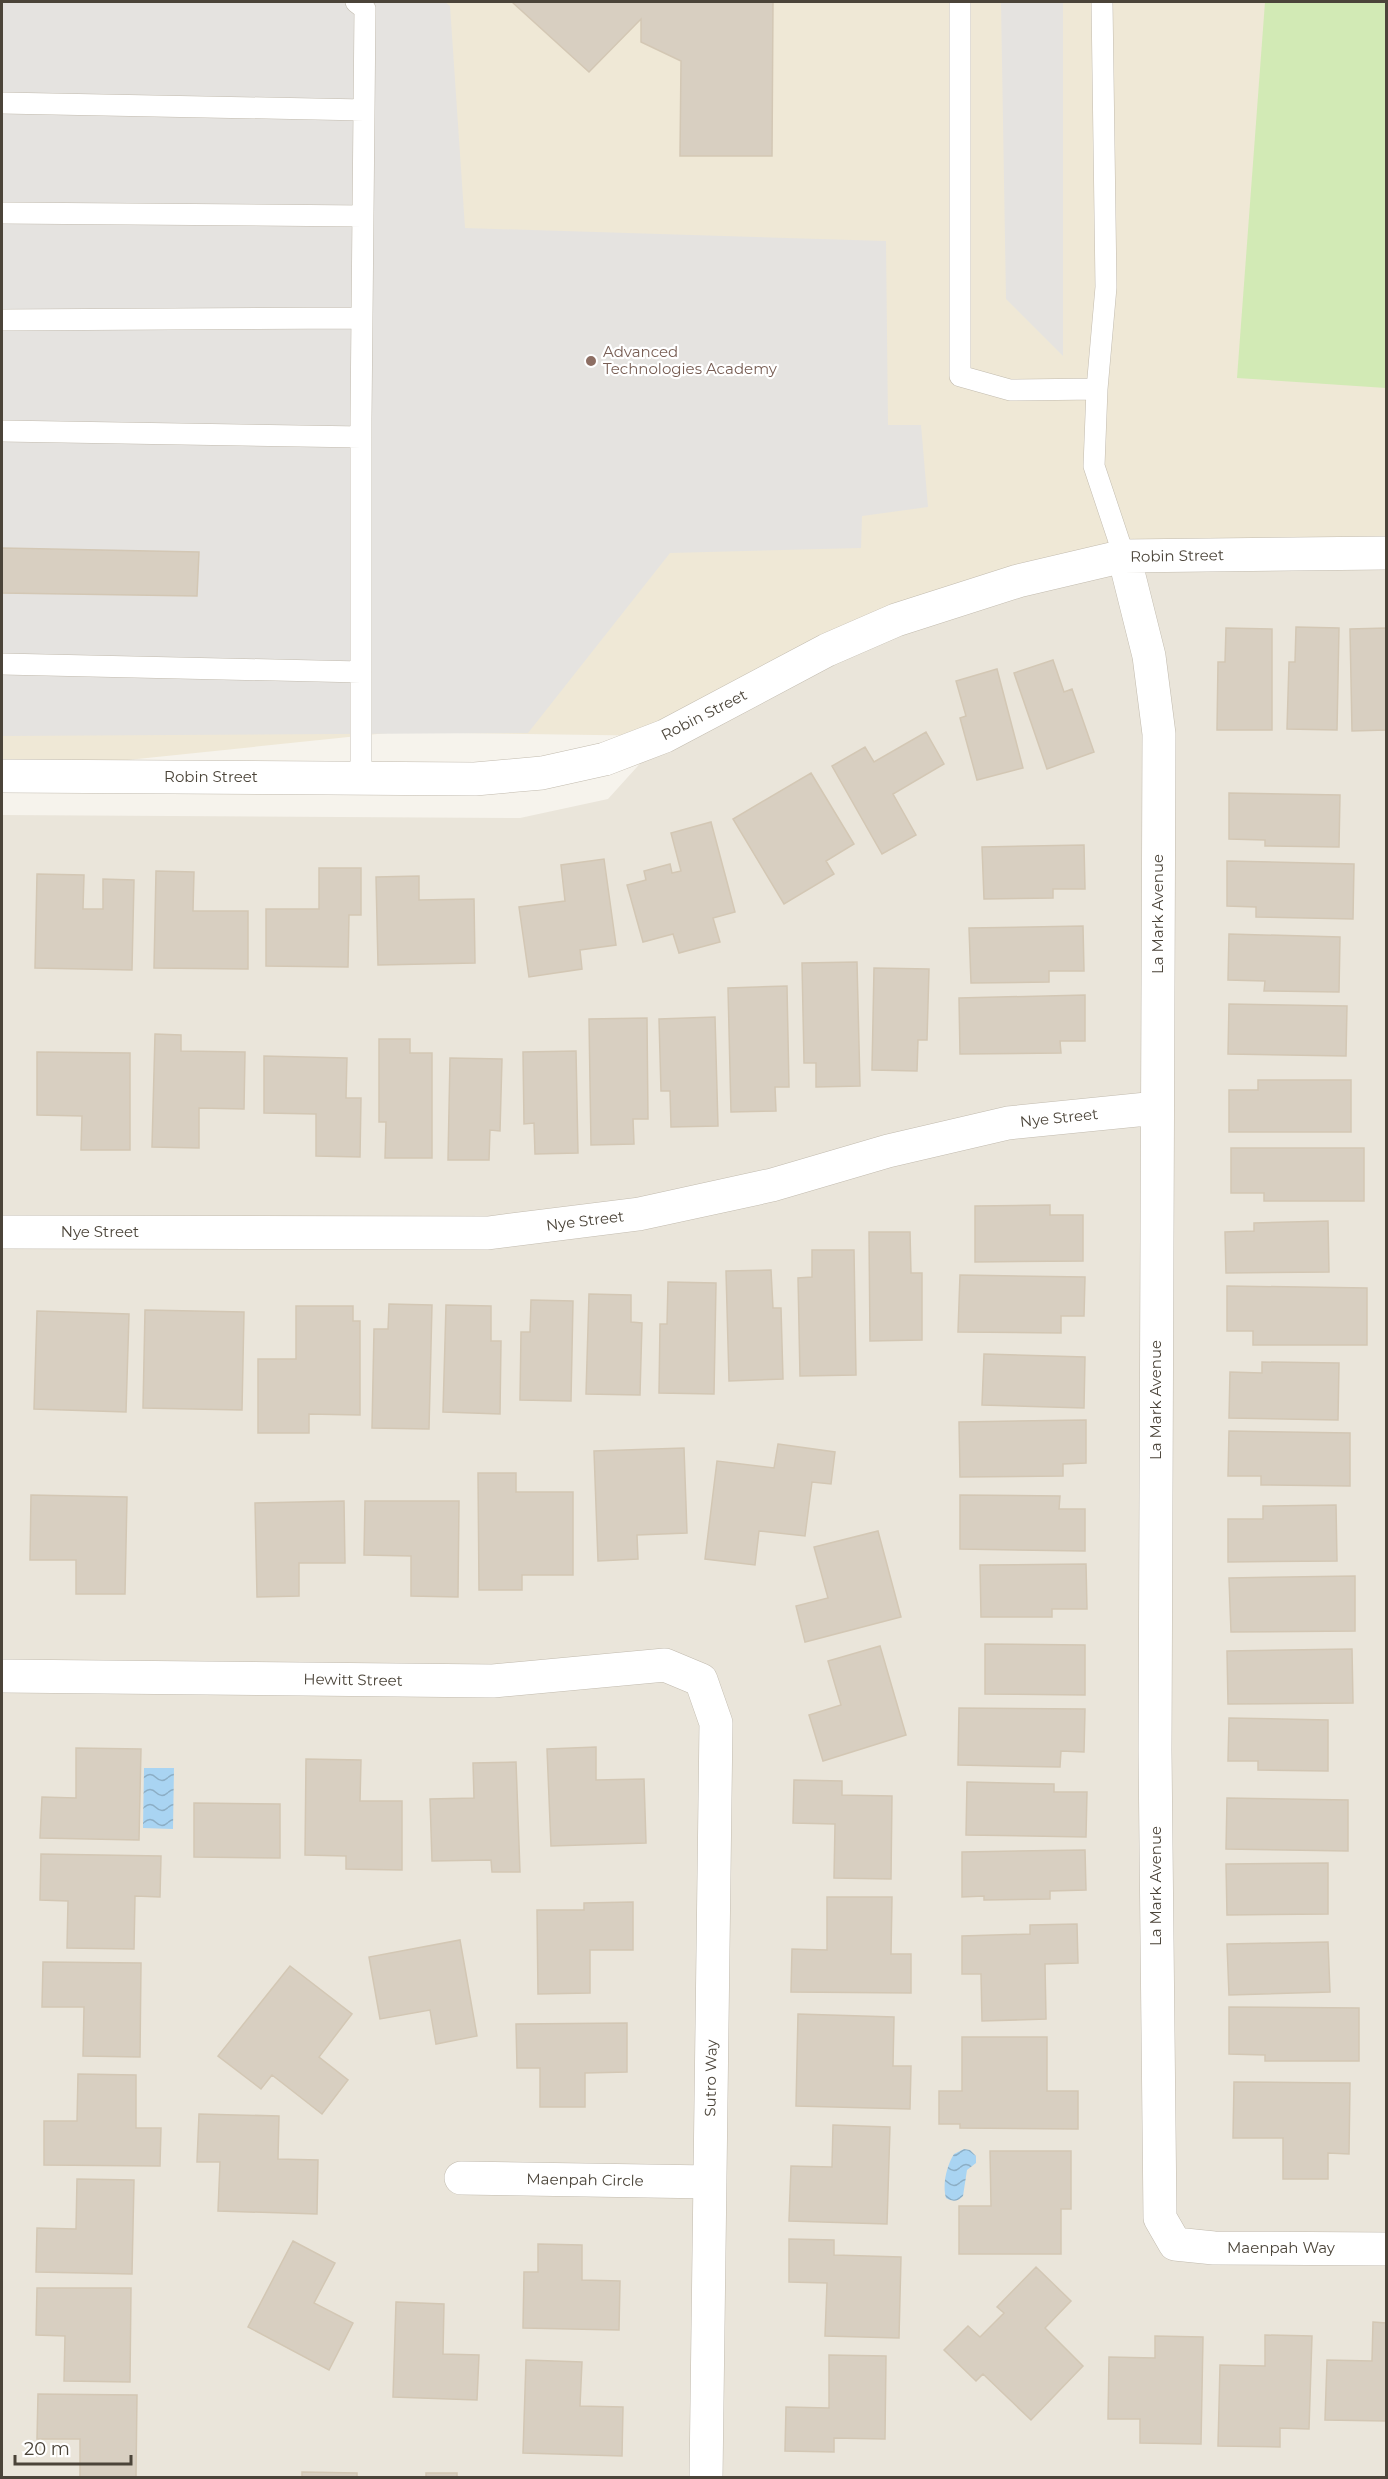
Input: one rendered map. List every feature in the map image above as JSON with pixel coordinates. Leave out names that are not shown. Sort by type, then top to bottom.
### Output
[{"type":"street","name":"Robin Street","points":[[2,776],[475,779],[542,773],[605,759],[665,736],[827,650],[896,620],[1018,581],[1125,556],[1386,553]]},
{"type":"street","name":"La Mark Avenue","points":[[1125,556],[1149,656],[1159,734],[1155,1751],[1159,2171],[1160,2218],[1175,2244]]},
{"type":"street","name":"Nye Street","points":[[2,1232],[488,1233],[639,1215],[772,1185],[888,1151],[1008,1123],[1157,1108]]},
{"type":"street","name":"Hewitt Street","points":[[2,1676],[493,1681],[665,1665],[701,1680]]},
{"type":"street","name":"Sutro Way","points":[[701,1680],[716,1723],[706,2478]]},
{"type":"street","name":"Maenpah Circle","points":[[460,2178],[710,2182]]},
{"type":"street","name":"Maenpah Way","points":[[1175,2244],[1214,2248],[1386,2249]]},
{"type":"lane","points":[[356,2],[365,9],[361,777]]},
{"type":"lane","points":[[960,2],[960,376],[1010,390],[1097,389]]},
{"type":"lane","points":[[1102,2],[1106,287],[1097,389],[1094,466],[1125,556]]},
{"type":"lane","points":[[2,103],[364,110]]},
{"type":"lane","points":[[2,213],[363,216]]},
{"type":"lane","points":[[2,320],[362,318]]},
{"type":"lane","points":[[2,431],[361,437]]},
{"type":"lane","points":[[2,664],[361,672]]},
{"type":"shaded area","name":"Advanced Technologies Academy","points":[[2,2],[1386,2],[1386,553],[1018,581],[665,736],[397,732],[2,773]]},
{"type":"shaded area","name":"Advanced Technologies Academy","points":[[2,2],[445,2],[450,6],[465,228],[886,241],[888,425],[921,425],[928,507],[862,516],[861,548],[670,553],[528,733],[2,736]]},
{"type":"shaded area","points":[[1001,2],[1063,2],[1063,356],[1006,299]]},
{"type":"shaded area","points":[[1386,553],[1386,2477],[2,2478],[2,815],[520,818],[608,799],[665,736],[1018,581]]},
{"type":"green space","points":[[1265,2],[1386,2],[1386,388],[1237,378]]},
{"type":"water","points":[[144,1768],[174,1768],[173,1829],[143,1828]]},
{"type":"water","points":[[964,2149],[970,2150],[976,2156],[976,2163],[967,2170],[963,2196],[955,2201],[946,2198],[947,2169],[954,2154]]},
{"type":"building","points":[[512,2],[773,2],[772,156],[680,156],[681,61],[641,42],[641,19],[589,72]]},
{"type":"building","points":[[2,548],[199,552],[197,596],[2,593]]},
{"type":"building","points":[[1296,627],[1339,628],[1337,730],[1287,729],[1289,662],[1295,662]]},
{"type":"building","points":[[1226,628],[1272,629],[1272,730],[1217,730],[1218,662],[1225,662]]},
{"type":"building","points":[[1386,628],[1386,730],[1352,731],[1350,629]]},
{"type":"building","points":[[1053,660],[1064,692],[1072,689],[1094,752],[1047,769],[1014,673]]},
{"type":"building","points":[[997,669],[1023,768],[977,780],[960,718],[966,716],[956,681]]},
{"type":"building","points":[[926,732],[944,764],[893,794],[916,835],[882,854],[832,766],[865,747],[874,762]]},
{"type":"building","points":[[811,773],[854,844],[826,861],[834,874],[784,904],[733,819]]},
{"type":"building","points":[[1229,793],[1340,795],[1339,847],[1265,846],[1265,840],[1229,839]]},
{"type":"building","points":[[711,822],[735,912],[713,918],[720,942],[679,953],[673,934],[643,942],[627,885],[646,880],[644,871],[670,864],[672,873],[681,871],[671,833]]},
{"type":"building","points":[[1084,845],[1085,889],[1053,889],[1053,898],[984,899],[982,847]]},
{"type":"building","points":[[604,859],[616,945],[580,950],[582,969],[529,977],[519,907],[565,901],[561,865]]},
{"type":"building","points":[[1227,861],[1354,864],[1353,919],[1256,917],[1256,907],[1227,906]]},
{"type":"building","points":[[319,868],[361,868],[361,915],[349,915],[348,967],[266,966],[266,909],[319,909]]},
{"type":"building","points":[[156,871],[194,872],[193,911],[248,911],[248,969],[154,968]]},
{"type":"building","points":[[37,874],[84,875],[83,909],[103,909],[103,879],[134,880],[132,970],[35,968]]},
{"type":"building","points":[[419,876],[419,900],[474,899],[475,963],[378,965],[376,877]]},
{"type":"building","points":[[1083,926],[1084,971],[1049,971],[1049,982],[971,983],[969,928]]},
{"type":"building","points":[[1229,934],[1340,937],[1339,992],[1264,991],[1265,981],[1228,980]]},
{"type":"building","points":[[857,962],[860,1086],[816,1087],[816,1063],[804,1063],[802,963]]},
{"type":"building","points":[[874,968],[929,969],[927,1040],[918,1040],[917,1071],[872,1070]]},
{"type":"building","points":[[787,986],[789,1087],[775,1087],[776,1111],[731,1112],[728,988]]},
{"type":"building","points":[[1085,995],[1085,1041],[1060,1041],[1061,1053],[960,1054],[959,998]]},
{"type":"building","points":[[1229,1004],[1347,1006],[1346,1056],[1228,1054]]},
{"type":"building","points":[[715,1017],[718,1126],[671,1127],[670,1091],[661,1091],[659,1019]]},
{"type":"building","points":[[647,1018],[648,1119],[633,1119],[634,1144],[591,1145],[589,1019]]},
{"type":"building","points":[[155,1034],[181,1035],[181,1051],[245,1052],[244,1109],[199,1108],[199,1148],[152,1147]]},
{"type":"building","points":[[379,1039],[410,1039],[410,1053],[432,1053],[432,1158],[385,1158],[386,1122],[379,1122]]},
{"type":"building","points":[[576,1051],[578,1153],[535,1154],[534,1123],[524,1124],[523,1052]]},
{"type":"building","points":[[37,1052],[130,1053],[130,1150],[81,1150],[82,1116],[37,1115]]},
{"type":"building","points":[[264,1056],[347,1058],[346,1098],[361,1098],[360,1157],[316,1156],[316,1114],[264,1113]]},
{"type":"building","points":[[450,1058],[502,1059],[500,1131],[490,1130],[489,1160],[448,1160]]},
{"type":"building","points":[[1258,1080],[1351,1080],[1351,1132],[1229,1132],[1229,1090],[1258,1090]]},
{"type":"building","points":[[1231,1148],[1364,1148],[1364,1201],[1264,1201],[1264,1193],[1231,1193]]},
{"type":"building","points":[[1050,1205],[1050,1215],[1083,1215],[1083,1261],[975,1262],[975,1206]]},
{"type":"building","points":[[1328,1221],[1329,1272],[1226,1273],[1225,1232],[1254,1231],[1254,1223]]},
{"type":"building","points":[[869,1232],[910,1232],[911,1273],[922,1273],[922,1340],[870,1341]]},
{"type":"building","points":[[812,1250],[854,1250],[856,1375],[800,1376],[798,1278],[812,1277]]},
{"type":"building","points":[[771,1270],[773,1308],[781,1308],[783,1379],[729,1381],[726,1271]]},
{"type":"building","points":[[960,1275],[1085,1277],[1084,1316],[1061,1316],[1061,1333],[958,1332]]},
{"type":"building","points":[[668,1282],[716,1283],[714,1394],[659,1393],[660,1324],[667,1324]]},
{"type":"building","points":[[1227,1286],[1367,1288],[1367,1345],[1253,1345],[1253,1331],[1227,1331]]},
{"type":"building","points":[[589,1294],[631,1295],[631,1322],[642,1323],[640,1395],[586,1394]]},
{"type":"building","points":[[531,1300],[573,1301],[571,1401],[520,1400],[521,1332],[530,1332]]},
{"type":"building","points":[[389,1304],[432,1305],[429,1429],[372,1428],[374,1329],[388,1329]]},
{"type":"building","points":[[446,1305],[491,1306],[491,1341],[501,1341],[500,1414],[443,1412]]},
{"type":"building","points":[[296,1306],[353,1306],[353,1321],[360,1321],[360,1415],[309,1414],[309,1433],[258,1433],[258,1359],[296,1359]]},
{"type":"building","points":[[145,1310],[244,1312],[242,1410],[143,1408]]},
{"type":"building","points":[[37,1311],[129,1314],[126,1412],[34,1409]]},
{"type":"building","points":[[984,1354],[1085,1357],[1084,1408],[982,1405]]},
{"type":"building","points":[[1262,1362],[1339,1363],[1338,1420],[1229,1418],[1230,1372],[1262,1373]]},
{"type":"building","points":[[1086,1420],[1086,1463],[1063,1464],[1063,1476],[960,1477],[959,1422]]},
{"type":"building","points":[[1229,1431],[1350,1433],[1350,1486],[1261,1485],[1261,1476],[1228,1476]]},
{"type":"building","points":[[778,1444],[835,1452],[831,1484],[812,1482],[805,1536],[759,1531],[755,1565],[705,1559],[717,1461],[774,1468]]},
{"type":"building","points":[[684,1448],[687,1533],[637,1535],[638,1559],[598,1561],[594,1451]]},
{"type":"building","points":[[478,1473],[516,1473],[516,1492],[573,1492],[573,1575],[522,1575],[522,1590],[479,1590]]},
{"type":"building","points":[[31,1495],[127,1497],[125,1594],[76,1594],[76,1560],[30,1560]]},
{"type":"building","points":[[960,1495],[1060,1496],[1059,1509],[1085,1509],[1085,1551],[960,1549]]},
{"type":"building","points":[[344,1501],[345,1563],[299,1563],[299,1596],[257,1597],[255,1503]]},
{"type":"building","points":[[365,1501],[459,1501],[458,1597],[411,1596],[411,1556],[364,1555]]},
{"type":"building","points":[[1336,1505],[1337,1561],[1228,1562],[1228,1519],[1263,1519],[1263,1506]]},
{"type":"building","points":[[878,1531],[901,1617],[805,1642],[796,1606],[828,1598],[814,1547]]},
{"type":"building","points":[[1086,1564],[1087,1609],[1052,1609],[1052,1617],[981,1617],[980,1565]]},
{"type":"building","points":[[1355,1576],[1355,1631],[1231,1632],[1229,1578]]},
{"type":"building","points":[[985,1644],[1085,1645],[1085,1695],[985,1694]]},
{"type":"building","points":[[880,1646],[906,1735],[823,1761],[809,1715],[841,1705],[828,1661]]},
{"type":"building","points":[[1352,1649],[1353,1703],[1228,1704],[1227,1651]]},
{"type":"building","points":[[959,1708],[1085,1709],[1084,1752],[1061,1751],[1060,1767],[958,1765]]},
{"type":"building","points":[[1229,1718],[1328,1720],[1328,1771],[1258,1770],[1258,1761],[1228,1761]]},
{"type":"building","points":[[596,1747],[596,1780],[644,1779],[646,1843],[551,1846],[547,1749]]},
{"type":"building","points":[[76,1748],[141,1749],[139,1840],[40,1838],[42,1797],[76,1798]]},
{"type":"building","points":[[306,1759],[361,1760],[360,1801],[402,1801],[402,1870],[346,1869],[346,1856],[305,1855]]},
{"type":"building","points":[[516,1762],[520,1872],[492,1872],[491,1860],[432,1861],[430,1799],[474,1798],[473,1763]]},
{"type":"building","points":[[794,1780],[842,1781],[842,1795],[892,1796],[891,1879],[834,1878],[835,1824],[793,1823]]},
{"type":"building","points":[[967,1782],[1054,1784],[1054,1792],[1087,1792],[1086,1837],[966,1835]]},
{"type":"building","points":[[1227,1798],[1348,1800],[1348,1851],[1226,1849]]},
{"type":"building","points":[[194,1803],[280,1804],[280,1858],[194,1857]]},
{"type":"building","points":[[1085,1850],[1086,1890],[1050,1891],[1050,1899],[984,1900],[984,1896],[962,1897],[962,1852]]},
{"type":"building","points":[[41,1854],[161,1856],[160,1897],[135,1896],[134,1949],[67,1948],[68,1901],[40,1900]]},
{"type":"building","points":[[1328,1863],[1328,1914],[1227,1915],[1226,1864]]},
{"type":"building","points":[[827,1897],[892,1897],[891,1954],[911,1954],[911,1993],[791,1992],[792,1949],[827,1950]]},
{"type":"building","points":[[633,1902],[633,1950],[590,1950],[590,1993],[538,1994],[537,1910],[584,1910],[584,1903]]},
{"type":"building","points":[[1077,1924],[1078,1963],[1045,1964],[1046,2019],[982,2021],[981,1974],[962,1974],[962,1936],[1030,1934],[1030,1925]]},
{"type":"building","points":[[460,1940],[477,2036],[436,2044],[430,2010],[380,2019],[369,1957]]},
{"type":"building","points":[[1328,1942],[1330,1992],[1229,1995],[1227,1944]]},
{"type":"building","points":[[43,1962],[141,1963],[140,2057],[83,2056],[84,2007],[42,2007]]},
{"type":"building","points":[[290,1966],[352,2014],[319,2057],[348,2080],[322,2114],[272,2075],[261,2089],[218,2056]]},
{"type":"building","points":[[1229,2007],[1359,2008],[1359,2061],[1265,2061],[1265,2055],[1229,2054]]},
{"type":"building","points":[[798,2014],[894,2017],[893,2066],[911,2066],[910,2109],[796,2106]]},
{"type":"building","points":[[627,2023],[627,2072],[585,2073],[585,2107],[540,2107],[540,2068],[517,2068],[516,2024]]},
{"type":"building","points":[[962,2037],[1047,2037],[1047,2091],[1078,2091],[1078,2129],[960,2128],[960,2124],[939,2124],[939,2091],[962,2091]]},
{"type":"building","points":[[78,2074],[136,2075],[136,2128],[161,2128],[160,2166],[44,2165],[44,2121],[77,2121]]},
{"type":"building","points":[[1234,2082],[1350,2083],[1349,2154],[1328,2153],[1328,2179],[1283,2179],[1283,2138],[1233,2138]]},
{"type":"building","points":[[199,2114],[279,2116],[278,2159],[318,2160],[317,2214],[218,2211],[220,2162],[197,2162]]},
{"type":"building","points":[[833,2125],[890,2127],[887,2224],[789,2221],[791,2166],[832,2167]]},
{"type":"building","points":[[990,2151],[1071,2151],[1071,2209],[1061,2209],[1061,2254],[959,2254],[959,2206],[991,2206]]},
{"type":"building","points":[[77,2179],[134,2180],[132,2274],[36,2272],[37,2228],[76,2229]]},
{"type":"building","points":[[789,2239],[834,2240],[834,2255],[901,2257],[899,2338],[825,2336],[827,2283],[789,2282]]},
{"type":"building","points":[[293,2241],[335,2263],[314,2303],[353,2323],[329,2370],[248,2327]]},
{"type":"building","points":[[538,2244],[582,2245],[582,2280],[620,2281],[619,2330],[523,2328],[524,2272],[538,2272]]},
{"type":"building","points":[[1036,2267],[1071,2301],[1045,2328],[1083,2366],[1031,2420],[983,2374],[976,2381],[944,2350],[968,2326],[980,2337],[1004,2313],[997,2307]]},
{"type":"building","points":[[37,2288],[131,2288],[130,2382],[64,2381],[65,2336],[36,2335]]},
{"type":"building","points":[[396,2302],[444,2304],[443,2354],[479,2355],[477,2400],[393,2397]]},
{"type":"building","points":[[1373,2322],[1386,2323],[1386,2421],[1325,2420],[1327,2360],[1372,2361]]},
{"type":"building","points":[[1265,2335],[1312,2336],[1309,2429],[1280,2428],[1280,2447],[1218,2446],[1220,2365],[1265,2366]]},
{"type":"building","points":[[1155,2336],[1203,2337],[1201,2444],[1140,2443],[1140,2419],[1108,2419],[1109,2357],[1155,2358]]},
{"type":"building","points":[[829,2355],[886,2356],[885,2439],[834,2438],[834,2452],[785,2451],[786,2407],[829,2408]]},
{"type":"building","points":[[526,2360],[582,2362],[580,2406],[623,2407],[622,2456],[523,2453]]},
{"type":"building","points":[[38,2394],[137,2395],[136,2478],[80,2478],[80,2439],[37,2439]]},
{"type":"building","points":[[302,2472],[357,2473],[357,2478],[302,2478]]},
{"type":"building","points":[[426,2473],[457,2473],[457,2478],[426,2478]]},
{"type":"place","name":"Advanced Technologies Academy","points":[[591,361]]}]
